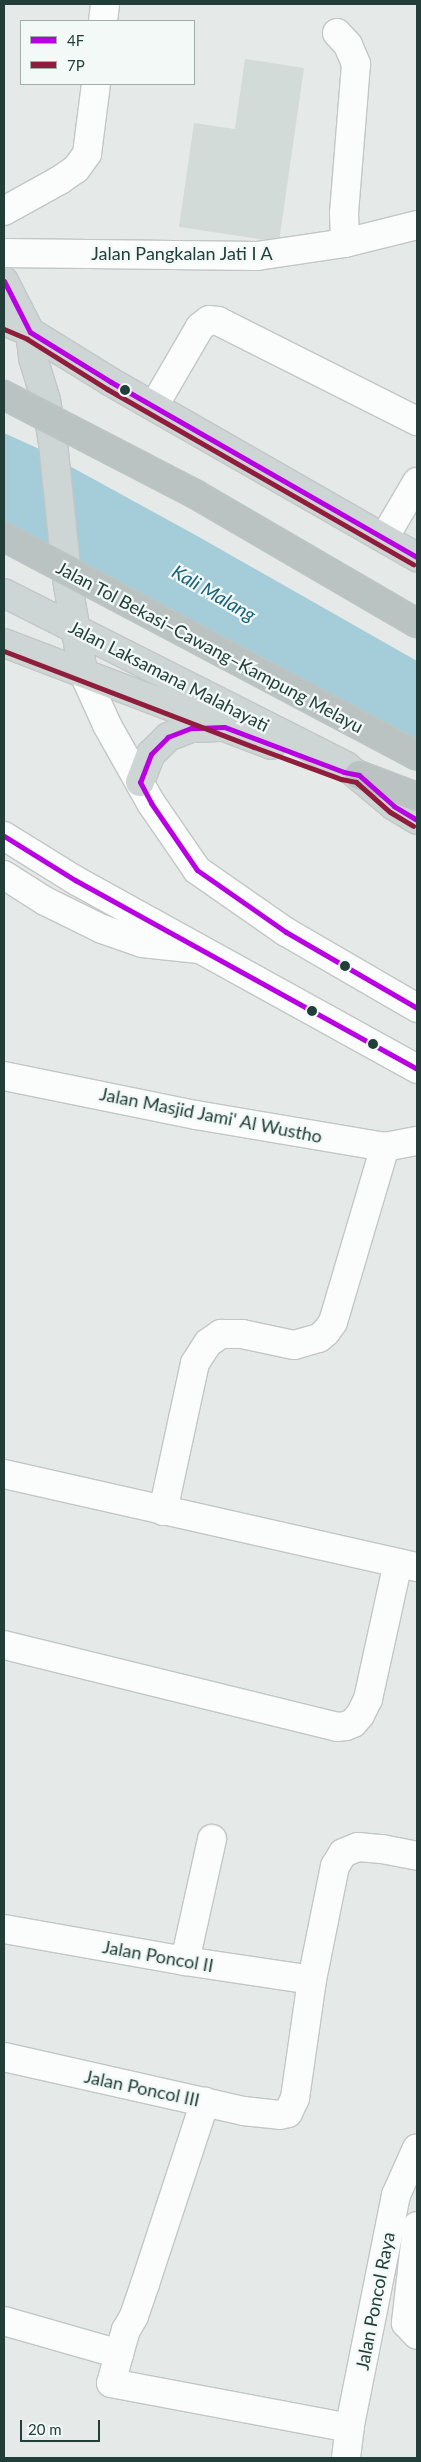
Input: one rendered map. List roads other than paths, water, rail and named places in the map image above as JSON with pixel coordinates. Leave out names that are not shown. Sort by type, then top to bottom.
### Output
[{"type":"highway","points":[[4,395],[195,494],[417,623]]},
{"type":"highway","name":"Jalan Tol Bekasi–Cawang–Kampung Melayu","points":[[4,537],[417,756]]},
{"type":"highway","points":[[360,775],[417,796]]},
{"type":"main road","points":[[4,280],[30,332],[33,358],[46,400],[53,443],[68,584],[82,672]]},
{"type":"main road","points":[[4,321],[30,332],[154,406],[417,557]]},
{"type":"main road","name":"Jalan Laksamana Malahayati","points":[[4,593],[346,766],[360,775],[394,806],[417,820]]},
{"type":"main road","name":"Jalan Laksamana Malahayati","points":[[4,643],[344,772],[360,775]]},
{"type":"main road","points":[[140,782],[151,754],[168,737],[191,728],[224,727]]},
{"type":"street","points":[[103,20],[106,4]]},
{"type":"street","points":[[337,33],[348,45],[356,64],[344,213],[345,243]]},
{"type":"street","points":[[4,211],[60,180],[76,169],[87,154],[96,85]]},
{"type":"street","name":"Jalan Pangkalan Jati I A","points":[[4,253],[257,256],[345,243],[417,225]]},
{"type":"street","points":[[154,406],[200,327],[209,320],[218,321],[417,421]]},
{"type":"street","points":[[384,538],[417,482]]},
{"type":"street","points":[[82,672],[108,725],[151,803],[198,870],[286,932],[417,1008]]},
{"type":"street","points":[[4,836],[74,880],[417,1069]]},
{"type":"street","points":[[4,875],[45,902],[102,929],[142,943],[197,949]]},
{"type":"street","name":"Jalan Masjid Jami' Al Wustho","points":[[4,1076],[196,1115],[385,1147],[417,1140]]},
{"type":"street","points":[[163,1511],[195,1363],[208,1343],[221,1334],[242,1334],[294,1345],[319,1338],[326,1332],[333,1322],[385,1147]]},
{"type":"street","points":[[4,1474],[408,1565],[368,1699],[360,1715],[353,1723],[346,1726],[337,1727],[4,1645]]},
{"type":"street","points":[[185,1961],[212,1839]]},
{"type":"street","points":[[312,1980],[334,1866],[343,1853],[358,1848],[382,1849],[417,1856]]},
{"type":"street","name":"Jalan Poncol II","points":[[4,1929],[185,1961],[312,1980]]},
{"type":"street","name":"Jalan Poncol III","points":[[4,2057],[242,2111],[280,2115],[288,2113],[295,2098],[312,1980]]},
{"type":"street","points":[[205,2102],[142,2292],[126,2330],[111,2383],[350,2428]]},
{"type":"street","name":"Jalan Poncol Raya","points":[[346,2458],[350,2428],[396,2195],[417,2148]]},
{"type":"street","points":[[417,2226],[406,2322],[417,2335]]},
{"type":"street","points":[[4,2321],[119,2354]]},
{"type":"water","name":"Kali Malang","points":[[4,433],[35,447],[199,537],[417,661],[417,756],[4,537]]}]
